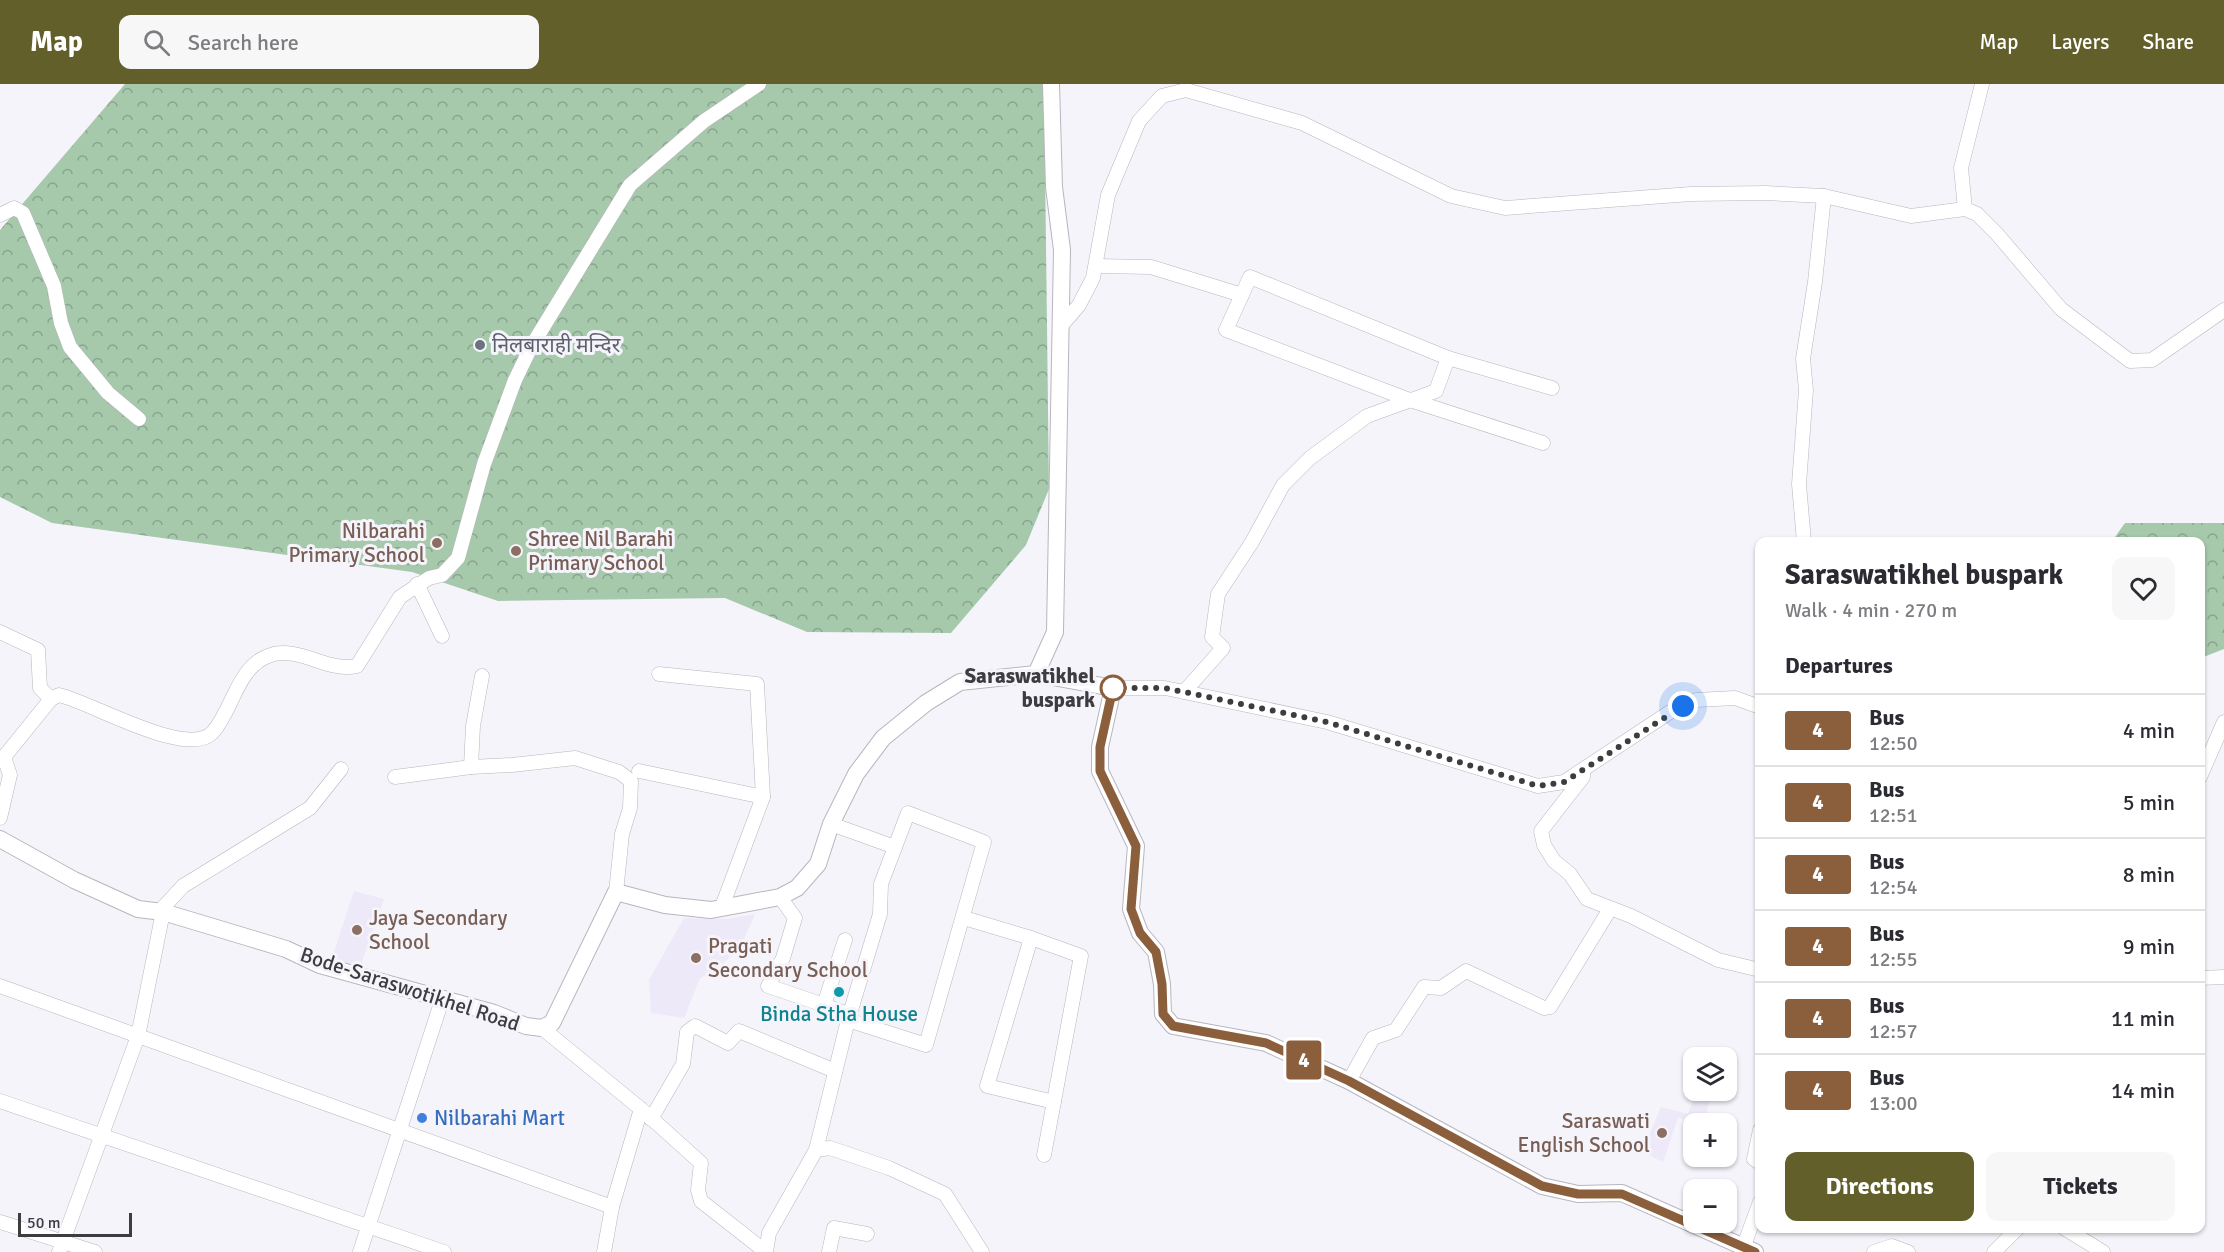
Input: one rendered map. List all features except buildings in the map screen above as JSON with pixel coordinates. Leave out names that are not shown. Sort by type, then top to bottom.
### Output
[{"type":"street","points":[[0,818],[10,775],[4,757],[51,699],[59,694],[74,698],[146,729],[179,739],[196,741],[208,737],[223,721],[246,673],[266,657],[290,653],[346,669],[357,666],[400,597],[417,584],[442,575],[458,558],[484,464],[515,380],[531,347],[630,185],[704,121],[759,84]]},
{"type":"street","points":[[1036,674],[1056,632],[1062,250],[1054,187],[1051,84]]},
{"type":"street","points":[[1965,208],[1961,168],[1982,84]]},
{"type":"street","points":[[1061,326],[1079,305],[1097,266],[1108,195],[1139,121],[1162,96],[1186,90],[1302,123],[1451,196],[1505,208],[1691,195],[1765,193],[1824,196],[1911,216],[1965,208],[1977,214],[1997,234],[2061,309],[2130,361],[2152,360],[2224,310]]},
{"type":"street","points":[[1804,537],[1799,484],[1806,390],[1803,359],[1815,282],[1824,196]]},
{"type":"street","points":[[0,215],[14,208],[23,213],[54,286],[61,323],[70,347],[108,393],[139,419]]},
{"type":"street","points":[[1097,266],[1151,267],[1242,295]]},
{"type":"street","points":[[1543,443],[1407,399],[1226,330],[1250,278],[1448,358],[1552,388]]},
{"type":"street","points":[[1184,692],[1223,648],[1212,637],[1218,594],[1252,542],[1283,485],[1310,458],[1367,416],[1407,399],[1436,391],[1448,358]]},
{"type":"street","points":[[417,584],[442,636]]},
{"type":"street","points":[[0,632],[38,650],[40,688],[51,699]]},
{"type":"street","points":[[659,674],[757,684],[763,797],[723,904]]},
{"type":"street","points":[[395,777],[471,767],[575,758],[619,772],[630,781],[630,808],[622,834],[616,892],[665,905],[711,910],[780,897],[797,888],[818,864],[831,824],[856,774],[882,738],[926,703],[960,682],[1036,674],[1113,688],[1165,688],[1327,722],[1538,786],[1564,782],[1671,712],[1696,700],[1735,698],[1755,704]]},
{"type":"street","points":[[471,767],[473,726],[482,676]]},
{"type":"street","points":[[1113,688],[1100,747],[1100,771],[1136,846],[1131,909],[1140,933],[1156,952],[1162,984],[1163,1014],[1173,1026],[1266,1043],[1349,1081],[1542,1186],[1578,1194],[1622,1194],[1748,1251],[1755,1222]]},
{"type":"street","points":[[2205,766],[2224,722]]},
{"type":"street","points":[[61,1247],[138,1036],[161,912],[183,886],[310,808],[340,769]]},
{"type":"street","points":[[1583,770],[1583,777],[1541,831],[1544,845],[1554,861],[1570,874],[1587,899],[1631,916],[1718,960],[1755,969]]},
{"type":"street","points":[[639,771],[763,797]]},
{"type":"street","points":[[542,1028],[646,1114],[700,1163],[698,1190],[701,1201],[766,1252],[769,1233],[816,1150],[849,1018],[880,914],[882,884],[908,813],[984,842],[926,1045],[849,1018],[824,1005],[765,984],[783,958],[795,918],[780,897]]},
{"type":"street","points":[[831,824],[895,847]]},
{"type":"street","name":"Bode-Saraswotikhel Road","points":[[0,839],[74,880],[138,909],[161,912],[286,949],[320,965],[494,1013],[526,1026],[542,1028],[552,1023],[616,892]]},
{"type":"street","points":[[1349,1081],[1372,1038],[1396,1030],[1424,987],[1441,988],[1466,971],[1544,1008],[1550,1007],[1610,909]]},
{"type":"street","points":[[964,918],[1081,956],[1044,1155]]},
{"type":"street","points":[[1031,938],[987,1086],[1054,1102]]},
{"type":"street","points":[[824,1005],[845,940]]},
{"type":"street","points":[[2205,978],[2224,977]]},
{"type":"street","points":[[0,986],[612,1207]]},
{"type":"street","points":[[360,1252],[442,1000]]},
{"type":"street","points":[[603,1252],[612,1207],[646,1114],[673,1086],[683,1064],[687,1032],[695,1026],[728,1043],[739,1031],[835,1071]]},
{"type":"street","points":[[0,1101],[444,1252]]},
{"type":"street","points":[[816,1150],[830,1148],[889,1168],[945,1194],[982,1252]]},
{"type":"street","points":[[0,1222],[61,1247],[95,1252]]},
{"type":"street","points":[[829,1252],[834,1228],[867,1234]]},
{"type":"street","points":[[1994,1252],[2013,1233]]},
{"type":"street","points":[[2072,1233],[2103,1252]]},
{"type":"street","points":[[1874,1252],[1892,1246],[1908,1252]]},
{"type":"shaded area","name":"Jaya Secondary School","points":[[354,891],[384,899],[359,970],[331,961]]},
{"type":"shaded area","name":"Pragati Secondary School","points":[[755,914],[742,944],[716,971],[700,978],[684,1018],[651,1013],[649,980],[684,918],[727,919]]},
{"type":"shaded area","name":"Saraswati English School","points":[[1693,1101],[1710,1101],[1706,1113],[1688,1113]]},
{"type":"shaded area","name":"Saraswati English School","points":[[1661,1107],[1684,1113],[1683,1119],[1678,1118],[1663,1162],[1642,1152]]},
{"type":"green space","points":[[125,84],[1044,84],[1049,489],[1026,545],[951,633],[807,632],[725,598],[498,601],[412,572],[52,523],[0,497],[0,230]]},
{"type":"green space","points":[[2125,523],[2224,523],[2224,649],[2205,656],[2205,537],[2115,537]]},
{"type":"bus line","name":"4","points":[[1113,688],[1100,747],[1100,771],[1136,846],[1131,909],[1140,933],[1156,952],[1162,984],[1163,1014],[1173,1026],[1236,1035],[1266,1043],[1349,1081],[1542,1186],[1578,1194],[1622,1194],[1755,1252]]},
{"type":"place","name":"निलबाराही मन्दिर","points":[[480,345]]},
{"type":"place","name":"Nilbarahi Primary School","points":[[437,543]]},
{"type":"place","name":"Shree Nil Barahi Primary School","points":[[516,551]]},
{"type":"place","name":"Saraswatikhel buspark","points":[[1113,688]]},
{"type":"place","name":"Jaya Secondary School","points":[[357,930]]},
{"type":"place","name":"Pragati Secondary School","points":[[696,958]]},
{"type":"place","name":"Binda Stha House","points":[[839,992]]},
{"type":"place","name":"Nilbarahi Mart","points":[[422,1118]]},
{"type":"place","name":"Saraswati English School","points":[[1662,1133]]},
{"type":"route","points":[[1113,688],[1165,688],[1327,722],[1538,786],[1564,782],[1683,706]]}]
